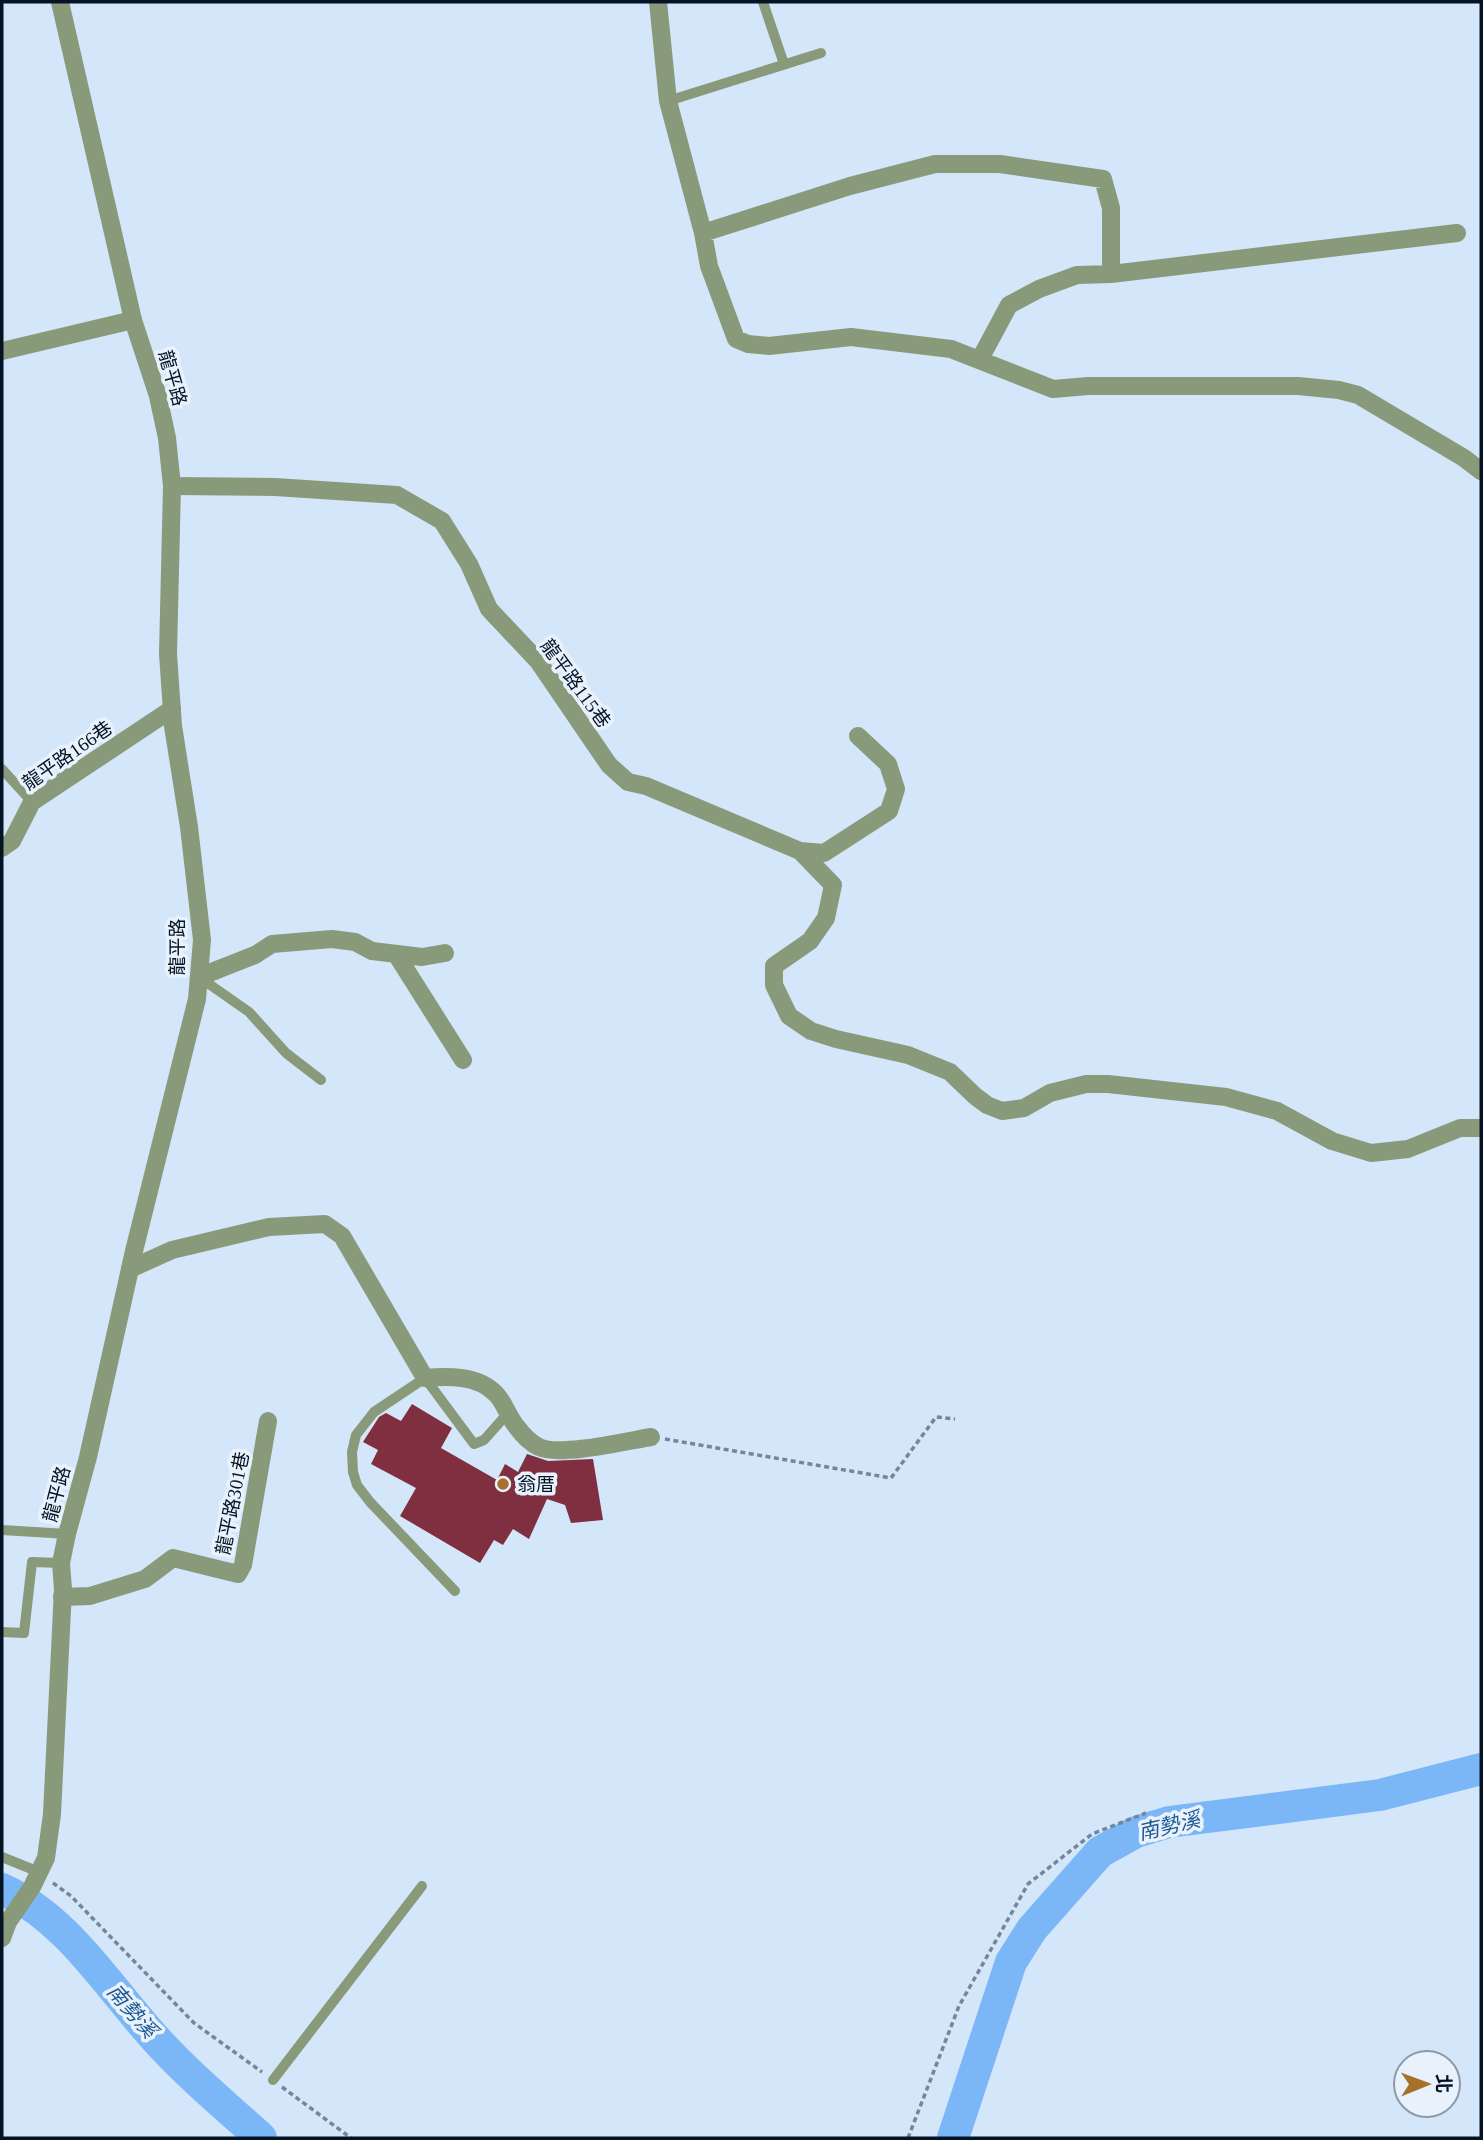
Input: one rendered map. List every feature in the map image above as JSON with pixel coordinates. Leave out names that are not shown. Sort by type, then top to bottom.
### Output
[{"type":"street","name":"龍平路","points":[[5,1930],[36,1880],[46,1858],[52,1814],[62,1597],[61,1563],[190,1026],[199,977],[202,940],[172,709],[168,654],[172,486],[167,438],[158,396],[133,320],[60,2]]},
{"type":"street","points":[[658,2],[668,101],[703,233],[709,266],[736,339],[748,344],[769,346],[850,337],[951,349],[1053,389],[1101,386],[1298,386],[1339,390],[1358,395],[1464,458],[1481,471]]},
{"type":"street","points":[[703,233],[850,186],[935,164],[1000,164],[1103,179],[1111,208],[1111,274]]},
{"type":"street","points":[[980,359],[1009,305],[1039,289],[1077,275],[1111,274],[1457,233]]},
{"type":"street","points":[[2,351],[133,320]]},
{"type":"street","name":"龍平路115巷","points":[[172,486],[275,487],[397,495],[442,521],[469,564],[489,609],[538,661],[609,765],[628,782],[646,786],[800,851],[824,853],[889,811],[896,789],[888,764],[858,736]]},
{"type":"street","name":"龍平路166巷","points":[[2,848],[12,841],[32,802],[172,709]]},
{"type":"street","points":[[800,851],[833,885],[826,918],[821,925],[810,940],[774,966],[774,985],[789,1016],[811,1031],[908,1055],[950,1072],[987,1105],[1002,1111],[1024,1108],[1050,1093],[1086,1084],[1226,1097],[1277,1111],[1332,1141],[1371,1153],[1408,1149],[1460,1128],[1481,1128]]},
{"type":"street","points":[[199,977],[255,955],[272,944],[332,939],[355,942],[372,951],[396,954],[422,957],[445,953]]},
{"type":"street","points":[[396,954],[463,1060]]},
{"type":"street","points":[[130,1269],[172,1251],[269,1227],[325,1224],[342,1236],[425,1378],[447,1376],[478,1381],[496,1394],[523,1435],[539,1448],[556,1451],[651,1437]]},
{"type":"street","name":"龍平路301巷","points":[[62,1597],[90,1596],[145,1579],[173,1558],[237,1574],[243,1565],[268,1422]]},
{"type":"lane","points":[[763,2],[784,64]]},
{"type":"lane","points":[[668,101],[821,53]]},
{"type":"lane","points":[[2,769],[32,802]]},
{"type":"lane","points":[[199,977],[249,1012],[286,1053],[321,1080]]},
{"type":"lane","points":[[455,1591],[357,1485],[352,1452],[356,1435],[374,1412],[425,1378],[474,1444],[484,1440],[507,1414]]},
{"type":"lane","points":[[2,1530],[67,1534]]},
{"type":"lane","points":[[2,1632],[24,1633],[32,1562],[61,1563]]},
{"type":"lane","points":[[2,1857],[36,1880]]},
{"type":"lane","points":[[273,2081],[422,1886]]},
{"type":"path","points":[[651,1437],[891,1478],[936,1417],[955,1419]]},
{"type":"path","points":[[908,2138],[959,2007],[1028,1884],[1092,1834],[1146,1813]]},
{"type":"path","points":[[36,1880],[71,1896],[194,2023],[351,2138]]},
{"type":"building","name":"翁厝","points":[[412,1404],[452,1428],[441,1448],[497,1480],[505,1464],[518,1472],[527,1454],[548,1461],[593,1459],[603,1520],[571,1523],[565,1505],[547,1499],[529,1539],[513,1529],[503,1545],[494,1540],[480,1563],[400,1516],[416,1488],[371,1464],[378,1450],[363,1442],[379,1417],[386,1413],[401,1421]]},
{"type":"waterway","name":"南勢溪","points":[[953,2138],[1011,1962],[1032,1929],[1100,1852],[1136,1832],[1169,1822],[1380,1795],[1481,1769]]},
{"type":"waterway","name":"南勢溪","points":[[2,1889],[27,1903],[71,1940],[166,2050],[261,2138]]},
{"type":"place","name":"翁厝","points":[[503,1484]]}]
